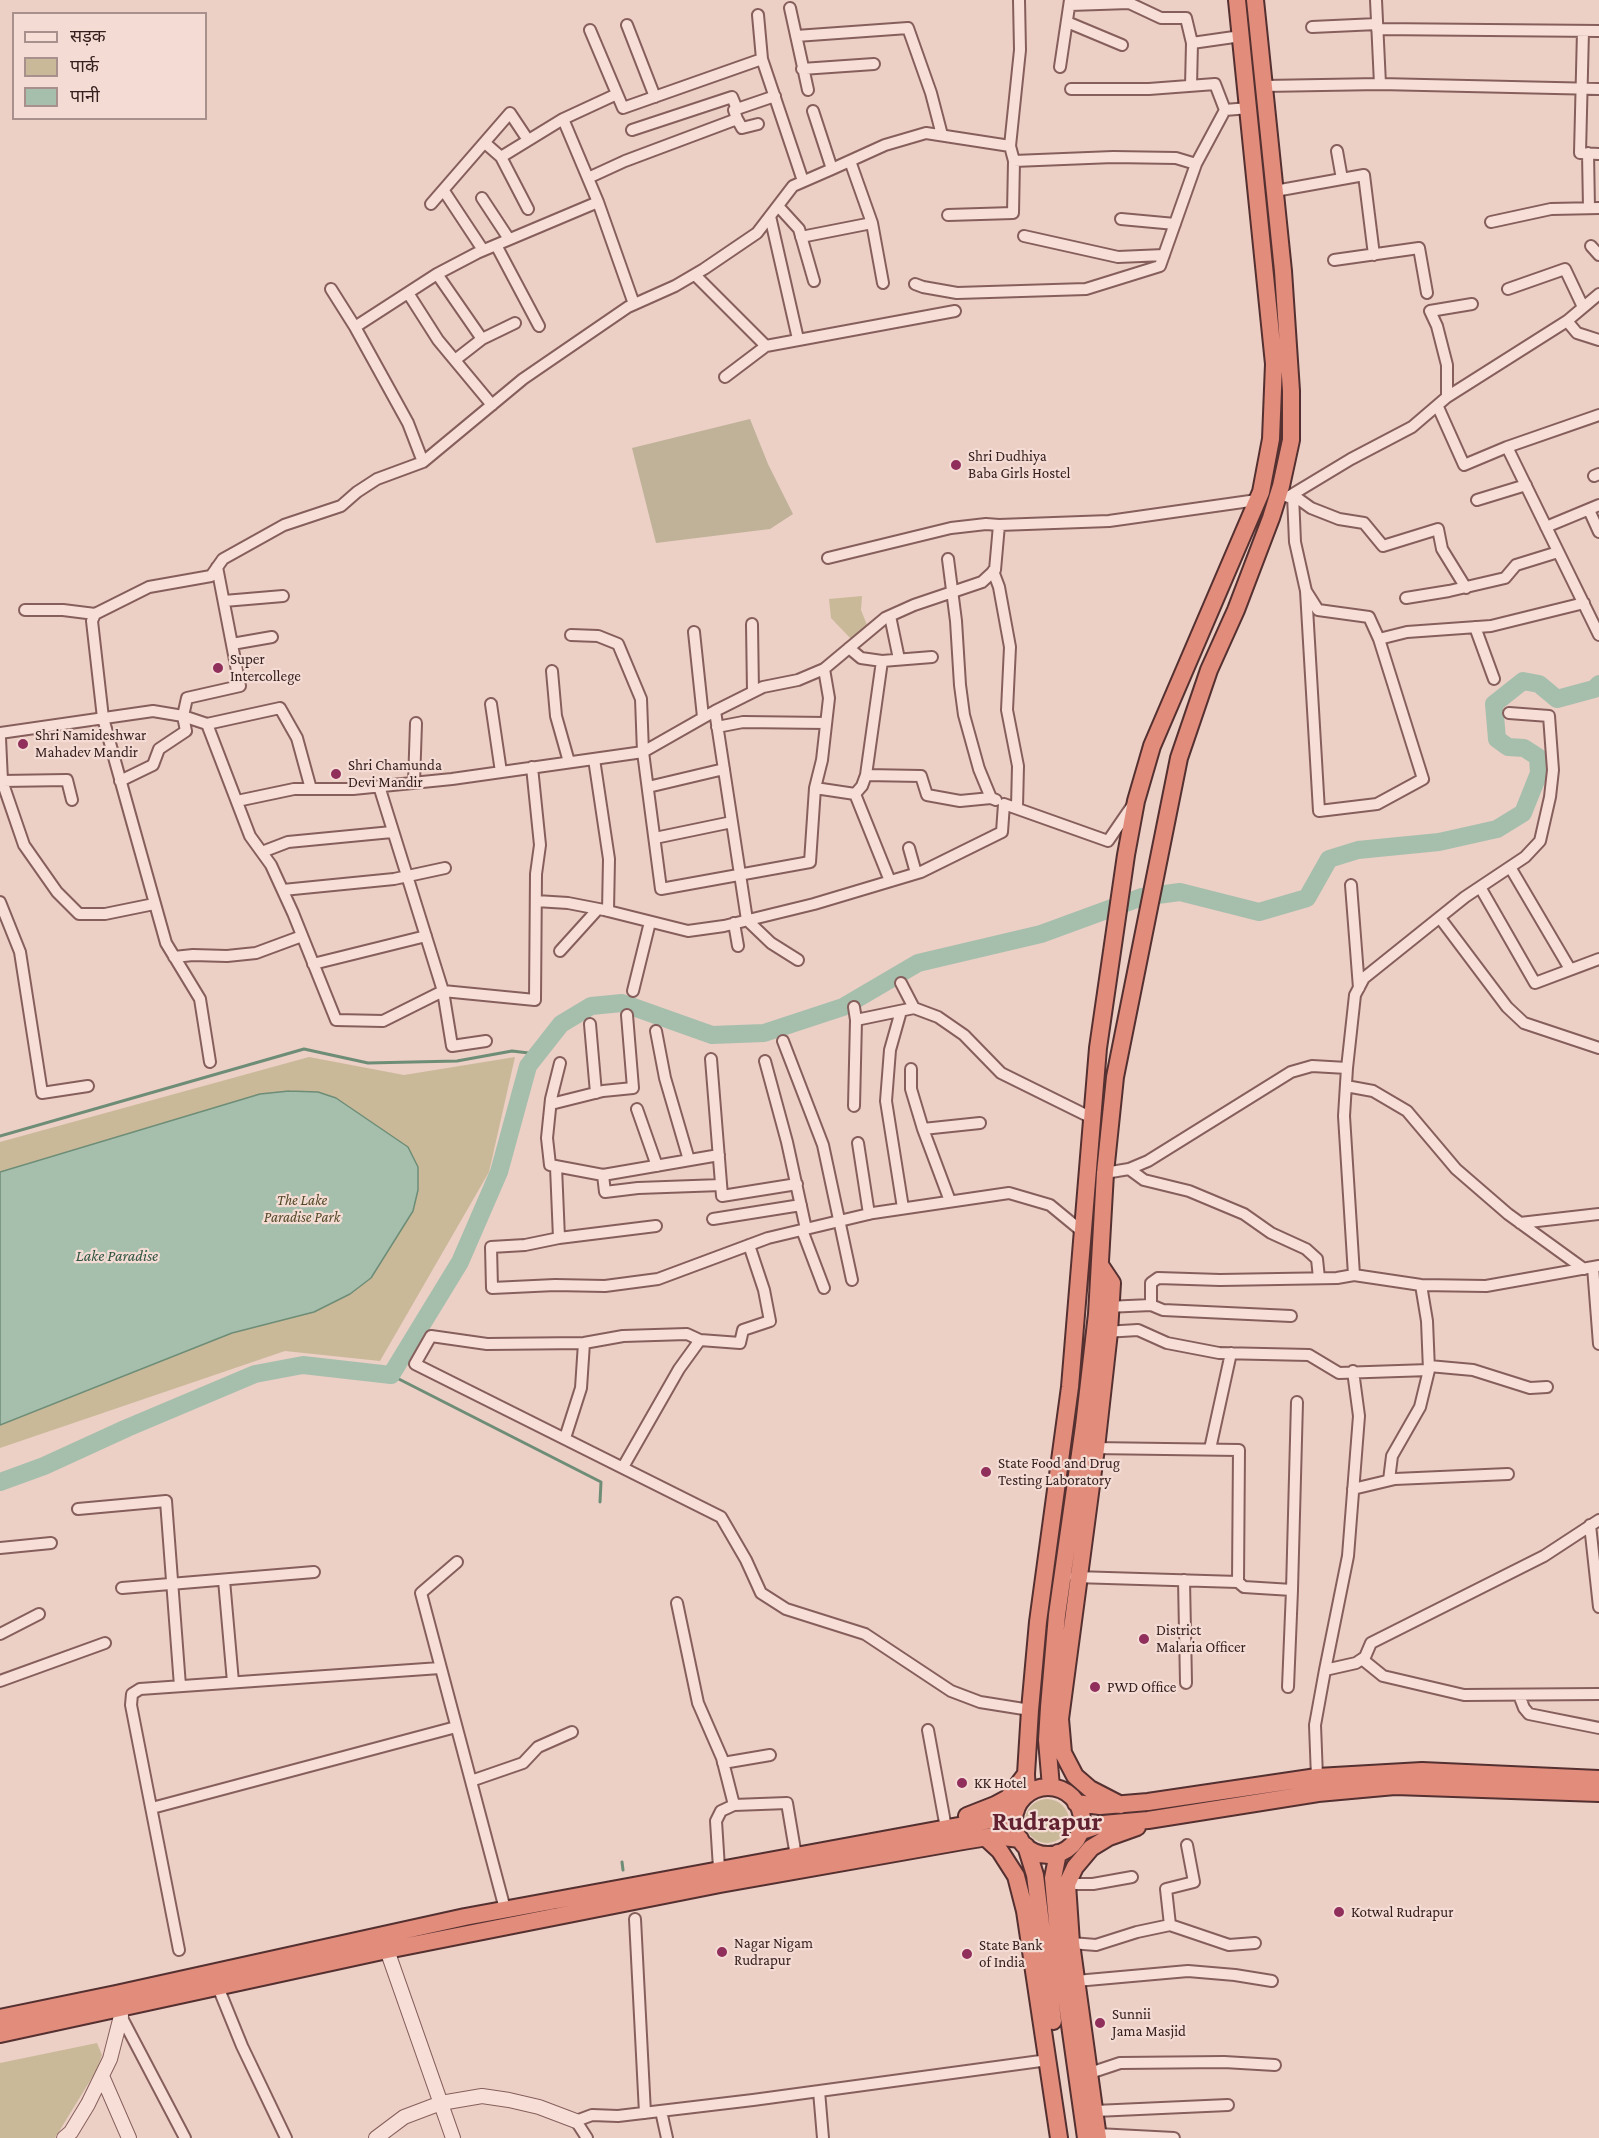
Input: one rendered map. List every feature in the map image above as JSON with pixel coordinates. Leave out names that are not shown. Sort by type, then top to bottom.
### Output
[{"type":"highway","points":[[1051,1787],[1047,1740],[1048,1707],[1071,1576],[1102,1332],[1104,1307],[1092,1118],[1098,1048],[1126,855],[1136,801],[1152,746],[1257,500],[1271,439],[1274,364],[1237,0]]},
{"type":"highway","points":[[1027,1794],[1030,1710],[1038,1623],[1070,1387],[1084,1233],[1179,758],[1209,670],[1240,600],[1275,505],[1291,440],[1291,391],[1275,191],[1255,0]]},
{"type":"highway","points":[[1071,1576],[1060,1719],[1063,1753],[1075,1776],[1082,1783],[1121,1805]]},
{"type":"highway","points":[[946,1828],[958,1819],[995,1806],[1008,1798],[1026,1774]]},
{"type":"highway","points":[[1076,1803],[1100,1806],[1121,1805],[1318,1785],[1395,1786],[1507,1782],[1564,1784],[1599,1779]]},
{"type":"highway","points":[[1564,1784],[1599,1793]]},
{"type":"highway","points":[[1080,1832],[1103,1824],[1148,1820],[1318,1785]]},
{"type":"highway","points":[[0,2034],[385,1942],[468,1934],[720,1876],[796,1856],[994,1836],[1023,1843],[1039,1854],[1050,1855],[1070,1847],[1080,1832],[1082,1817],[1072,1797],[1062,1790],[1051,1787],[1040,1788],[1027,1794],[1016,1810],[1014,1821],[1016,1832],[1023,1843],[1035,1875],[1035,1937],[1053,2059],[1069,2138]]},
{"type":"highway","points":[[0,2018],[119,2006],[218,1987],[385,1942],[465,1917],[877,1849],[946,1828],[991,1820],[1016,1810]]},
{"type":"highway","points":[[1094,2136],[1095,2110],[1090,2073],[1076,1981],[1065,1944],[1067,1884],[1075,1867],[1091,1848],[1109,1837],[1135,1829],[1148,1820]]},
{"type":"highway","points":[[986,1838],[1000,1851],[1016,1876],[1025,1911],[1035,1937]]},
{"type":"highway","points":[[1058,1853],[1053,1878],[1094,2136]]},
{"type":"highway","points":[[465,1917],[468,1934]]},
{"type":"highway","points":[[1053,2059],[1059,2138]]},
{"type":"street","points":[[948,215],[1013,213],[1014,161],[1010,146],[1020,50],[1019,0]]},
{"type":"street","points":[[1376,0],[1380,84]]},
{"type":"street","points":[[1060,67],[1070,2],[1129,3],[1161,18],[1186,18],[1192,43],[1191,86]]},
{"type":"street","points":[[790,8],[808,90]]},
{"type":"street","points":[[758,15],[762,59],[803,181]]},
{"type":"street","points":[[1067,22],[1122,45]]},
{"type":"street","points":[[627,25],[655,97]]},
{"type":"street","points":[[1312,27],[1599,31]]},
{"type":"street","points":[[796,36],[908,28],[931,93],[942,135]]},
{"type":"street","points":[[590,30],[623,108],[762,59]]},
{"type":"street","points":[[1491,222],[1551,209],[1594,208],[1594,153],[1580,153],[1583,31]]},
{"type":"street","points":[[1192,43],[1241,36]]},
{"type":"street","points":[[802,69],[874,64]]},
{"type":"street","points":[[915,284],[923,288],[957,293],[1086,289],[1160,266],[1196,164],[1225,110],[1215,84],[1149,89],[1071,89]]},
{"type":"street","points":[[1264,86],[1380,84],[1599,88]]},
{"type":"street","points":[[501,157],[563,119],[617,94]]},
{"type":"street","points":[[588,178],[775,96]]},
{"type":"street","points":[[632,130],[732,97],[742,128],[759,124]]},
{"type":"street","points":[[1225,110],[1249,108]]},
{"type":"street","points":[[813,111],[832,168]]},
{"type":"street","points":[[431,204],[510,113],[528,140]]},
{"type":"street","points":[[563,119],[598,202],[634,304]]},
{"type":"street","points":[[26,610],[63,610],[95,614],[149,587],[211,576],[223,559],[284,525],[341,506],[377,479],[423,462],[523,379],[566,348],[634,304],[695,275],[758,233],[793,186],[803,181],[885,145],[926,133],[1010,146]]},
{"type":"street","points":[[485,143],[501,157],[528,209]]},
{"type":"street","points":[[1337,151],[1342,179]]},
{"type":"street","points":[[1014,161],[1113,157],[1176,158],[1196,164]]},
{"type":"street","points":[[850,161],[872,223],[883,283]]},
{"type":"street","points":[[1275,191],[1364,175],[1374,255]]},
{"type":"street","points":[[444,191],[483,250]]},
{"type":"street","points":[[483,198],[508,240]]},
{"type":"street","points":[[355,327],[437,274],[483,250],[598,202]]},
{"type":"street","points":[[778,206],[799,229],[814,281]]},
{"type":"street","points":[[770,216],[798,339]]},
{"type":"street","points":[[1121,219],[1175,224]]},
{"type":"street","points":[[801,237],[872,223]]},
{"type":"street","points":[[1024,236],[1118,257],[1164,255]]},
{"type":"street","points":[[496,245],[539,326]]},
{"type":"street","points":[[1591,246],[1599,255]]},
{"type":"street","points":[[1334,260],[1419,248],[1427,293]]},
{"type":"street","points":[[1508,289],[1565,269],[1583,307]]},
{"type":"street","points":[[437,274],[482,339]]},
{"type":"street","points":[[695,275],[766,346]]},
{"type":"street","points":[[332,289],[408,423],[423,462]]},
{"type":"street","points":[[408,293],[438,340],[492,405]]},
{"type":"street","points":[[1275,505],[1351,459],[1413,427],[1447,398],[1567,321],[1599,294]]},
{"type":"street","points":[[1447,398],[1448,365],[1437,326],[1430,311],[1472,304]]},
{"type":"street","points":[[726,377],[766,346],[955,311]]},
{"type":"street","points":[[1567,321],[1577,333],[1599,340]]},
{"type":"street","points":[[455,360],[482,339],[515,323]]},
{"type":"street","points":[[1438,407],[1464,465],[1507,447],[1599,415]]},
{"type":"street","points":[[1507,447],[1599,635]]},
{"type":"street","points":[[1477,500],[1526,485]]},
{"type":"street","points":[[1293,495],[1311,508],[1339,519],[1364,523],[1383,546],[1438,529],[1442,549],[1466,588]]},
{"type":"street","points":[[1293,495],[1295,542],[1306,591],[1319,811],[1377,804],[1423,779],[1379,639],[1369,617],[1318,610],[1306,591]]},
{"type":"street","points":[[828,558],[951,528],[986,524],[1109,520],[1257,500]]},
{"type":"street","points":[[1546,527],[1594,507],[1599,532]]},
{"type":"street","points":[[237,801],[294,789],[353,789],[414,783],[643,752],[703,717],[753,692],[764,687],[798,680],[824,669],[885,618],[914,605],[982,582],[995,570],[999,525]]},
{"type":"street","points":[[1406,598],[1466,588],[1505,578],[1516,565],[1558,552]]},
{"type":"street","points":[[948,559],[964,715],[979,769],[991,798]]},
{"type":"street","points":[[120,782],[153,765],[159,749],[186,731],[183,716],[187,698],[240,686],[217,567]]},
{"type":"street","points":[[993,572],[999,588],[1010,647],[1007,710],[1018,766],[1017,807]]},
{"type":"street","points":[[224,601],[283,596]]},
{"type":"street","points":[[1379,639],[1407,632],[1491,626],[1584,603]]},
{"type":"street","points":[[95,614],[92,621],[103,718],[166,943],[200,999],[210,1062]]},
{"type":"street","points":[[890,616],[899,659]]},
{"type":"street","points":[[752,624],[753,692]]},
{"type":"street","points":[[1475,627],[1494,679]]},
{"type":"street","points":[[694,632],[703,717]]},
{"type":"street","points":[[572,635],[598,636],[618,644],[642,699],[643,752],[661,889],[810,862],[815,788],[822,759],[829,698],[824,669]]},
{"type":"street","points":[[232,644],[273,637]]},
{"type":"street","points":[[849,648],[861,658],[882,661],[932,657]]},
{"type":"street","points":[[855,794],[862,786],[866,775],[882,661]]},
{"type":"street","points":[[552,671],[556,716],[569,762]]},
{"type":"street","points":[[491,704],[501,772]]},
{"type":"street","points":[[0,733],[153,711],[183,716],[207,724],[280,708],[297,738],[310,789]]},
{"type":"street","points":[[715,711],[747,920],[771,943],[798,960]]},
{"type":"street","points":[[1354,1275],[1344,1116],[1355,995],[1364,978],[1480,887],[1525,857],[1540,841],[1550,797],[1553,770],[1549,716],[1509,713]]},
{"type":"street","points":[[717,727],[743,722],[826,723]]},
{"type":"street","points":[[414,783],[416,723]]},
{"type":"street","points":[[207,724],[250,836],[271,865],[283,890],[336,1020],[383,1021],[443,991],[535,1000],[536,874],[540,845],[532,767]]},
{"type":"street","points":[[0,738],[1,781],[24,845],[57,892],[79,914],[105,914],[154,904]]},
{"type":"street","points":[[560,951],[603,910],[609,859],[594,759]]},
{"type":"street","points":[[648,787],[724,770]]},
{"type":"street","points":[[866,775],[921,776],[927,795],[960,801],[991,798],[1108,841],[1136,801]]},
{"type":"street","points":[[1,781],[67,780],[72,800]]},
{"type":"street","points":[[379,786],[443,991],[452,1046],[486,1041]]},
{"type":"street","points":[[815,788],[855,794]]},
{"type":"street","points":[[855,794],[890,881]]},
{"type":"street","points":[[536,901],[568,903],[688,931],[734,923],[814,904],[916,873],[1002,832],[1004,804]]},
{"type":"street","points":[[655,838],[732,822]]},
{"type":"street","points":[[262,852],[288,842],[392,832]]},
{"type":"street","points":[[909,848],[916,873]]},
{"type":"street","points":[[1510,867],[1570,969]]},
{"type":"street","points":[[283,890],[408,876],[445,868]]},
{"type":"street","points":[[1351,885],[1359,988]]},
{"type":"street","points":[[1480,887],[1535,983],[1599,959]]},
{"type":"street","points":[[0,902],[20,951],[42,1092],[88,1086]]},
{"type":"street","points":[[1440,918],[1507,1006],[1524,1023],[1599,1047]]},
{"type":"street","points":[[633,991],[650,922]]},
{"type":"street","points":[[734,923],[738,946]]},
{"type":"street","points":[[174,957],[193,954],[227,956],[256,952],[302,936]]},
{"type":"street","points":[[313,964],[426,936]]},
{"type":"street","points":[[901,983],[914,1008]]},
{"type":"street","points":[[854,1007],[856,1020],[854,1106]]},
{"type":"street","points":[[856,1020],[914,1008],[938,1017],[964,1035],[1001,1074],[1092,1118]]},
{"type":"street","points":[[901,1011],[890,1050],[886,1101],[903,1208]]},
{"type":"street","points":[[551,1104],[596,1093],[633,1088],[627,1015]]},
{"type":"street","points":[[590,1024],[596,1093]]},
{"type":"street","points":[[656,1031],[665,1078],[690,1160]]},
{"type":"street","points":[[783,1041],[824,1144],[852,1280]]},
{"type":"street","points":[[711,1059],[722,1196],[797,1184]]},
{"type":"street","points":[[765,1061],[797,1184],[804,1229],[824,1288]]},
{"type":"street","points":[[560,1063],[551,1104],[547,1138],[550,1166],[603,1175],[719,1155]]},
{"type":"street","points":[[1097,1172],[1129,1169],[1148,1161],[1291,1072],[1312,1066],[1347,1068]]},
{"type":"street","points":[[911,1069],[911,1089],[950,1202]]},
{"type":"street","points":[[1346,1086],[1373,1091],[1407,1111],[1456,1169],[1520,1223],[1592,1267]]},
{"type":"street","points":[[637,1109],[657,1166]]},
{"type":"street","points":[[923,1129],[980,1123]]},
{"type":"street","points":[[858,1143],[868,1214]]},
{"type":"street","points":[[556,1167],[559,1238]]},
{"type":"street","points":[[1129,1169],[1144,1180],[1189,1191],[1244,1214],[1271,1233],[1306,1249],[1317,1259],[1319,1278]]},
{"type":"street","points":[[603,1175],[605,1192],[638,1188],[721,1185]]},
{"type":"street","points":[[656,1226],[559,1238],[525,1245],[491,1247],[492,1288],[555,1285],[604,1286],[658,1279],[768,1238],[804,1229],[868,1214],[1009,1193],[1050,1205],[1084,1233]]},
{"type":"street","points":[[713,1219],[801,1205]]},
{"type":"street","points":[[1520,1223],[1599,1214]]},
{"type":"street","points":[[749,1245],[764,1290],[770,1321],[743,1330],[740,1343],[700,1340],[687,1334],[624,1336],[584,1343],[487,1344],[431,1336],[415,1364],[721,1517],[746,1560],[761,1593],[786,1608],[865,1634],[951,1691],[980,1702],[1030,1710]]},
{"type":"street","points":[[1151,1305],[1151,1283],[1158,1278],[1220,1280],[1337,1278],[1354,1275],[1420,1285],[1486,1286],[1592,1267]]},
{"type":"street","points":[[1592,1267],[1599,1344]]},
{"type":"street","points":[[1389,1480],[1392,1456],[1420,1407],[1429,1368],[1427,1321],[1420,1285]]},
{"type":"street","points":[[1104,1307],[1151,1305],[1163,1310],[1291,1316]]},
{"type":"street","points":[[1102,1332],[1138,1330],[1167,1343],[1219,1353],[1309,1355],[1339,1373],[1429,1368],[1473,1370],[1530,1388],[1547,1388]]},
{"type":"street","points":[[623,1467],[679,1369],[700,1340]]},
{"type":"street","points":[[565,1438],[581,1388],[584,1343]]},
{"type":"street","points":[[1210,1449],[1231,1353]]},
{"type":"street","points":[[1318,1785],[1315,1725],[1348,1556],[1359,1416],[1353,1371]]},
{"type":"street","points":[[1288,1687],[1297,1402]]},
{"type":"street","points":[[1088,1448],[1239,1450],[1238,1582]]},
{"type":"street","points":[[1353,1489],[1389,1480],[1508,1474]]},
{"type":"street","points":[[78,1509],[166,1501],[180,1686]]},
{"type":"street","points":[[1325,1670],[1356,1663],[1365,1657],[1371,1643],[1544,1556],[1595,1523]]},
{"type":"street","points":[[1595,1523],[1599,1607]]},
{"type":"street","points":[[0,1548],[51,1543]]},
{"type":"street","points":[[457,1562],[421,1593],[505,1909]]},
{"type":"street","points":[[122,1588],[314,1572]]},
{"type":"street","points":[[1071,1576],[1238,1582],[1244,1587],[1292,1590]]},
{"type":"street","points":[[224,1580],[233,1682]]},
{"type":"street","points":[[1184,1580],[1186,1683]]},
{"type":"street","points":[[677,1602],[698,1703],[723,1762],[734,1804]]},
{"type":"street","points":[[0,1634],[39,1614]]},
{"type":"street","points":[[0,1681],[105,1643]]},
{"type":"street","points":[[1362,1659],[1383,1676],[1464,1695],[1599,1694]]},
{"type":"street","points":[[180,1950],[131,1704],[132,1694],[140,1689],[440,1668]]},
{"type":"street","points":[[1519,1695],[1529,1714],[1599,1728]]},
{"type":"street","points":[[152,1808],[456,1727]]},
{"type":"street","points":[[928,1730],[946,1828]]},
{"type":"street","points":[[471,1781],[523,1763],[538,1747],[572,1732]]},
{"type":"street","points":[[723,1762],[770,1755]]},
{"type":"street","points":[[720,1876],[716,1821],[721,1811],[734,1804],[787,1803],[796,1856]]},
{"type":"street","points":[[1170,1925],[1166,1889],[1194,1882],[1187,1845]]},
{"type":"street","points":[[1067,1884],[1093,1884],[1132,1877]]},
{"type":"street","points":[[635,1919],[645,2113]]},
{"type":"street","points":[[1065,1944],[1096,1945],[1137,1932],[1170,1925],[1229,1945],[1256,1943]]},
{"type":"street","points":[[385,1942],[453,2138]]},
{"type":"street","points":[[1076,1981],[1188,1971],[1272,1981]]},
{"type":"street","points":[[218,1987],[242,2046],[286,2138]]},
{"type":"street","points":[[64,2138],[71,2132],[88,2104],[110,2059],[119,2006]]},
{"type":"street","points":[[119,2006],[185,2138]]},
{"type":"street","points":[[576,2121],[592,2115],[618,2116],[662,2111],[1053,2059]]},
{"type":"street","points":[[1090,2073],[1119,2063],[1224,2062],[1275,2066]]},
{"type":"street","points":[[102,2076],[129,2138]]},
{"type":"street","points":[[819,2091],[822,2138]]},
{"type":"street","points":[[376,2138],[404,2117],[441,2103],[482,2096],[539,2107],[576,2121],[587,2138]]},
{"type":"street","points":[[88,2104],[115,2106]]},
{"type":"street","points":[[1095,2110],[1228,2105]]},
{"type":"street","points":[[662,2111],[667,2138]]},
{"type":"street","points":[[1094,2136],[1174,2138]]},
{"type":"green space","points":[[862,596],[861,610],[867,625],[852,640],[831,618],[829,599]]},
{"type":"green space","name":"Lake Paradise","points":[[309,1057],[404,1075],[515,1057],[489,1172],[380,1361],[285,1351],[0,1448],[0,1142]]},
{"type":"green space","points":[[1047,1799],[1063,1805],[1069,1821],[1063,1837],[1047,1843],[1031,1837],[1025,1821],[1031,1805]]},
{"type":"green space","points":[[97,2043],[102,2055],[96,2071],[55,2138],[0,2138],[0,2063]]},
{"type":"shaded area","points":[[750,419],[768,464],[793,514],[770,529],[656,543],[632,448]]},
{"type":"water","name":"Lake Paradise","points":[[289,1091],[318,1092],[336,1098],[408,1147],[418,1167],[418,1190],[413,1211],[371,1278],[350,1294],[314,1312],[232,1333],[0,1425],[0,1172],[260,1094]]},
{"type":"waterway","points":[[0,1482],[44,1466],[255,1374],[303,1365],[391,1375],[460,1262],[499,1172],[528,1066],[561,1024],[591,1006],[622,1003],[712,1035],[764,1033],[843,1007],[918,963],[1041,934],[1142,897],[1180,892],[1259,912],[1307,898],[1329,859],[1358,850],[1439,842],[1497,829],[1523,813],[1539,773],[1538,757],[1524,748],[1508,747],[1497,739],[1494,704],[1523,681],[1539,684],[1557,699],[1594,689],[1599,684]]},
{"type":"waterway","points":[[0,1136],[304,1049],[368,1063],[457,1061],[512,1051],[537,1054]]},
{"type":"waterway","points":[[391,1375],[601,1482],[600,1502]]},
{"type":"waterway","points":[[622,1862],[623,1870]]},
{"type":"place","name":"Shri Dudhiya Baba Girls Hostel","points":[[956,465]]},
{"type":"place","name":"Super Intercollege","points":[[218,668]]},
{"type":"place","name":"Shri Namideshwar Mahadev Mandir","points":[[23,744]]},
{"type":"place","name":"Shri Chamunda Devi Mandir","points":[[336,774]]},
{"type":"place","name":"State Food and Drug Testing Laboratory","points":[[986,1472]]},
{"type":"place","name":"District Malaria Officer","points":[[1144,1639]]},
{"type":"place","name":"PWD Office","points":[[1095,1687]]},
{"type":"place","name":"KK Hotel","points":[[962,1783]]},
{"type":"place","name":"Kotwal Rudrapur","points":[[1339,1912]]},
{"type":"place","name":"Nagar Nigam Rudrapur","points":[[722,1952]]},
{"type":"place","name":"State Bank of India","points":[[967,1954]]},
{"type":"place","name":"Sunnii Jama Masjid","points":[[1100,2023]]},
{"type":"district","name":"Rudrapur","points":[[1047,1822]]},
{"type":"park label","name":"The Lake Paradise Park","points":[[302,1208]]}]
